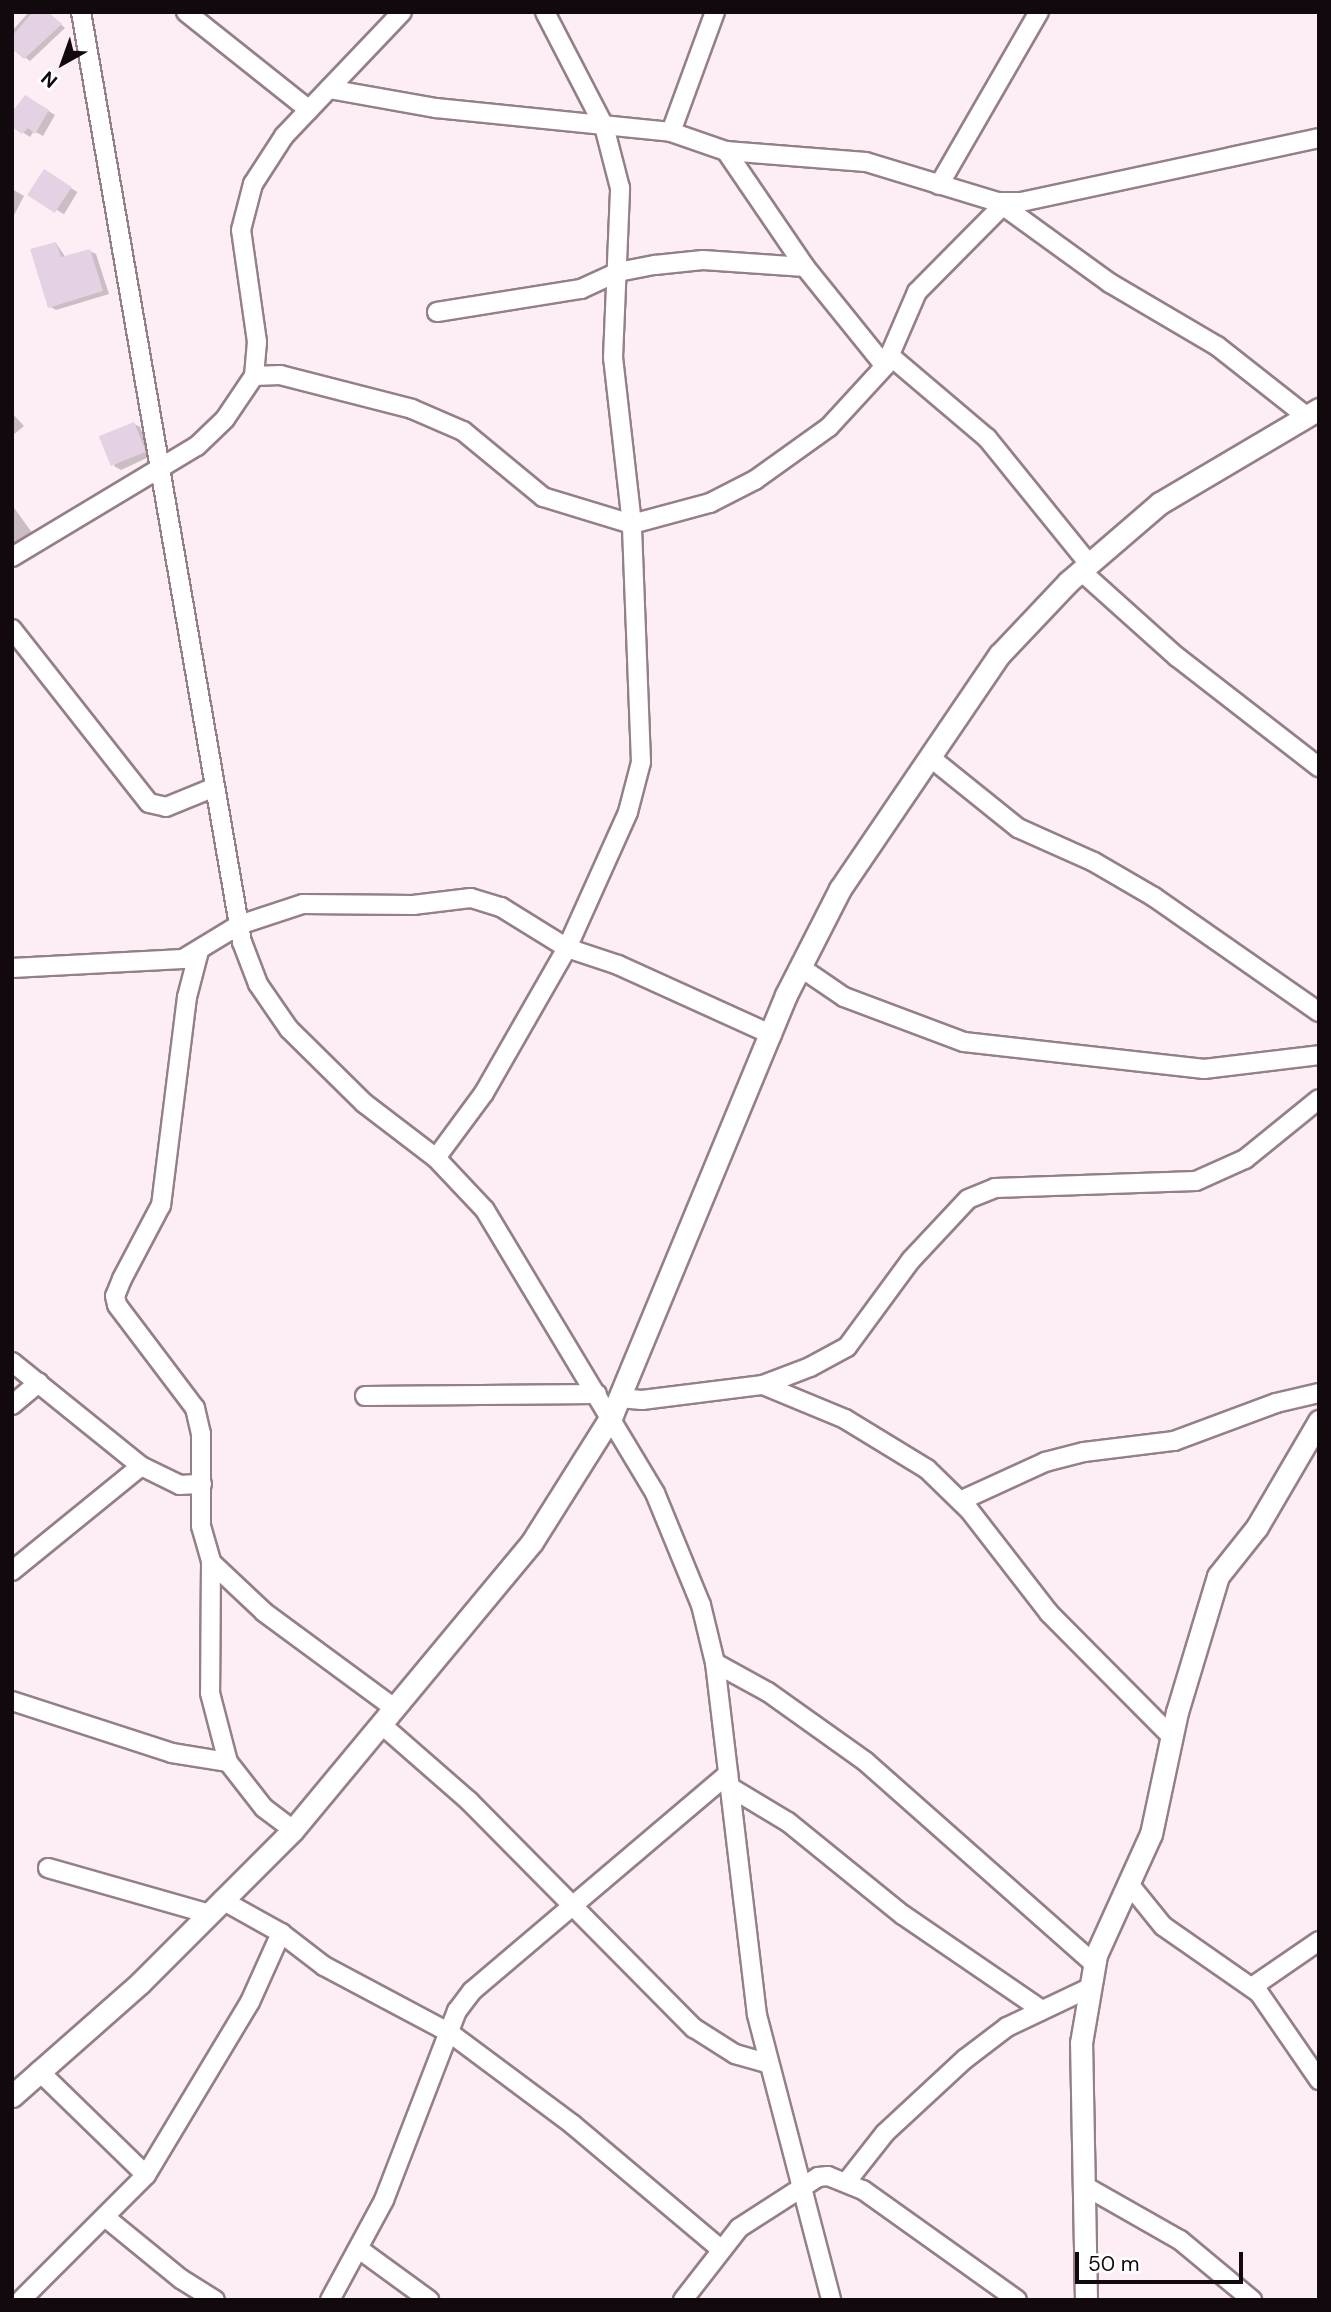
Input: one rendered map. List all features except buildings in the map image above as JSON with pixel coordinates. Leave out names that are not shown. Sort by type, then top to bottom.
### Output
[{"type":"street","points":[[81,12],[163,468],[239,925],[258,984],[289,1029],[364,1103],[436,1158],[485,1210],[597,1394],[615,1407],[660,1505],[701,1605],[715,1663],[757,2015],[831,2300]]},
{"type":"street","points":[[186,12],[309,110]]},
{"type":"street","points":[[12,556],[163,468],[197,446],[225,419],[254,376],[257,342],[241,230],[253,184],[284,136],[402,12]]},
{"type":"street","points":[[436,1158],[484,1093],[567,948],[628,812],[640,762],[632,524],[613,358],[620,188],[604,126],[545,12]]},
{"type":"street","points":[[671,132],[715,12]]},
{"type":"street","points":[[939,185],[1039,12]]},
{"type":"street","points":[[12,2096],[140,1983],[293,1829],[532,1542],[615,1407],[800,967],[840,889],[1000,654],[1085,567],[1160,503],[1312,413],[1217,346],[1110,283],[1000,204],[866,162],[726,151],[671,132],[436,108],[329,89]]},
{"type":"street","points":[[254,376],[280,375],[412,409],[463,431],[543,497],[632,524],[710,503],[786,462],[846,411],[887,360],[916,292],[1000,204],[1021,202],[1319,138]]},
{"type":"street","points":[[726,151],[805,267],[887,360],[987,438],[1085,567],[1177,657],[1319,767]]},
{"type":"street","points":[[438,312],[581,289],[618,272],[703,260],[805,267]]},
{"type":"street","points":[[12,629],[149,803],[166,807],[215,787]]},
{"type":"street","points":[[931,758],[1018,828],[1094,862],[1154,897],[1319,1012]]},
{"type":"street","points":[[12,968],[183,959],[239,925],[303,904],[412,905],[471,898],[501,907],[567,948],[618,965],[772,1035]]},
{"type":"street","points":[[199,951],[187,997],[161,1205],[115,1296],[117,1305],[195,1408],[201,1434],[202,1535],[211,1562],[210,1693],[228,1762],[264,1808],[293,1829]]},
{"type":"street","points":[[800,967],[844,997],[964,1042],[1204,1069],[1319,1055]]},
{"type":"street","points":[[615,1407],[642,1400],[764,1385],[810,1367],[847,1347],[911,1260],[968,1199],[995,1188],[1196,1181],[1245,1159],[1319,1099]]},
{"type":"street","points":[[12,1362],[141,1466],[180,1485],[202,1484]]},
{"type":"street","points":[[12,1405],[39,1382]]},
{"type":"street","points":[[764,1385],[845,1419],[927,1469],[960,1501],[1049,1613],[1172,1737]]},
{"type":"street","points":[[960,1501],[1045,1462],[1084,1452],[1174,1441],[1276,1403],[1319,1393]]},
{"type":"street","points":[[365,1396],[597,1394]]},
{"type":"street","points":[[1086,2300],[1080,2043],[1094,1964],[1151,1834],[1198,1632],[1218,1576],[1257,1527],[1319,1421]]},
{"type":"street","points":[[12,1571],[141,1466]]},
{"type":"street","points":[[211,1562],[264,1612],[388,1717],[694,2028],[735,2054],[769,2064]]},
{"type":"street","points":[[715,1663],[768,1692],[866,1762],[1094,1964]]},
{"type":"street","points":[[12,1701],[172,1753],[228,1762]]},
{"type":"street","points":[[330,2300],[359,2249],[450,2034],[457,2011],[472,1991],[571,1905],[730,1782]]},
{"type":"street","points":[[730,1782],[788,1822],[903,1915],[1042,2010]]},
{"type":"street","points":[[48,1868],[216,1907],[281,1933],[324,1966],[450,2034],[572,2124],[719,2248]]},
{"type":"street","points":[[1129,1884],[1163,1926],[1252,1987],[1319,2080]]},
{"type":"street","points":[[22,2300],[146,2175],[250,2001],[281,1933]]},
{"type":"street","points":[[1252,1987],[1319,1941]]},
{"type":"street","points":[[848,2180],[923,2094],[1007,2027],[1089,1988]]},
{"type":"street","points":[[39,2071],[146,2175]]},
{"type":"street","points":[[683,2300],[719,2248],[762,2210],[818,2177],[848,2180],[1017,2300]]},
{"type":"street","points":[[1083,2185],[1180,2240],[1252,2300]]},
{"type":"street","points":[[106,2217],[181,2279],[215,2300]]},
{"type":"street","points":[[359,2249],[429,2300]]}]
